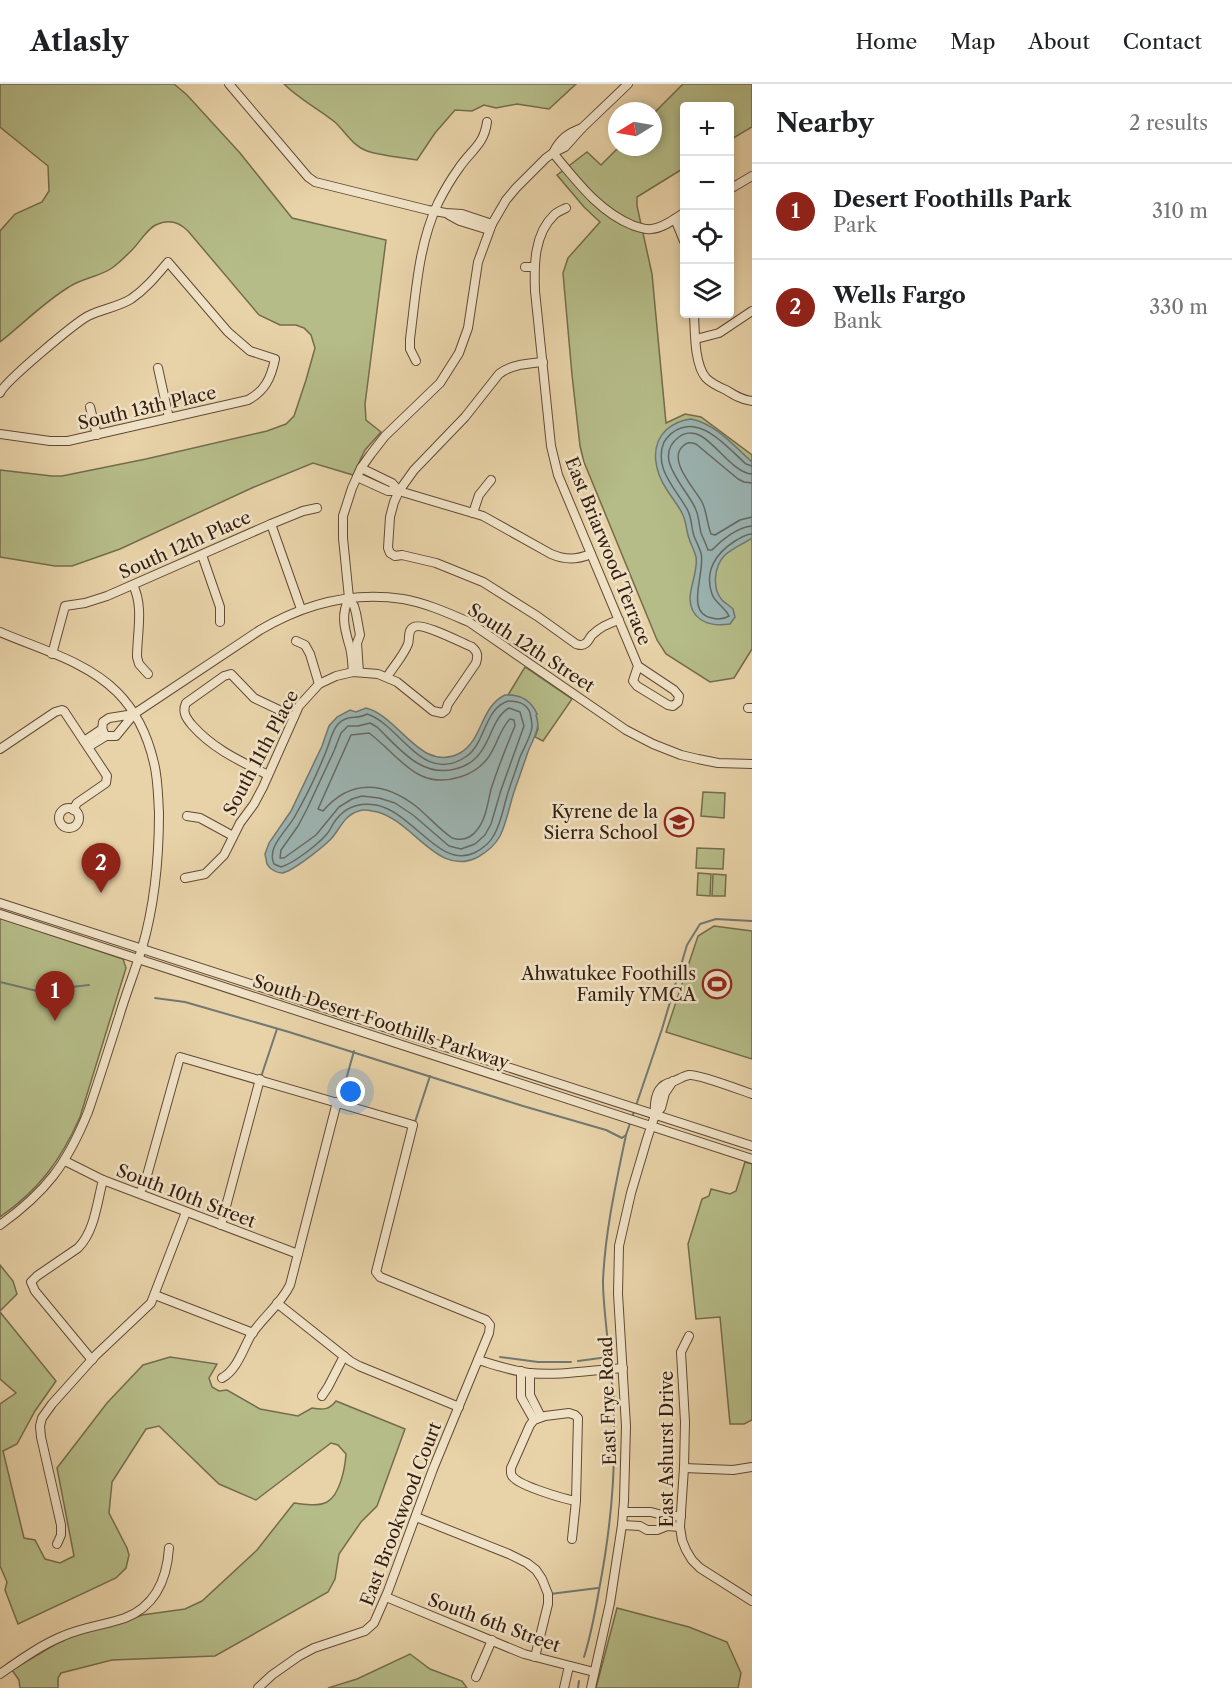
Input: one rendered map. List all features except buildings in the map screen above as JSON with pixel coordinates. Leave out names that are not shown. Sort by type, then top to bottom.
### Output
[{"type":"street","points":[[230,84],[308,177],[315,182],[446,213],[490,227]]},
{"type":"street","points":[[356,672],[357,643],[360,635],[354,606],[349,598],[343,538],[344,516],[361,468],[385,436],[440,383],[459,353],[468,328],[478,262],[490,227],[506,200],[553,153],[565,147],[568,139],[628,84]]},
{"type":"street","points":[[416,361],[410,349],[410,339],[422,253],[444,191],[460,166],[481,141],[487,122]]},
{"type":"street","points":[[553,153],[595,201],[627,222],[651,229],[680,216]]},
{"type":"street","points":[[734,186],[752,176]]},
{"type":"street","name":"East Briarwood Terrace","points":[[566,208],[555,214],[546,227],[539,241],[534,267],[550,446],[579,526],[638,666],[674,690],[679,696],[678,702],[673,706],[668,705],[637,687],[633,681],[638,666]]},
{"type":"street","points":[[675,219],[680,231]]},
{"type":"street","name":"South 13th Place","points":[[0,393],[2,387],[14,376],[70,329],[88,316],[130,299],[145,287],[168,262],[233,337],[250,351],[275,359],[273,370],[260,394],[248,400],[68,441],[50,441],[0,434]]},
{"type":"street","points":[[525,267],[534,267]]},
{"type":"street","points":[[696,339],[719,333],[752,311]]},
{"type":"street","points":[[694,318],[699,361],[705,377],[723,389],[749,400]]},
{"type":"street","points":[[543,362],[504,369],[465,417],[414,470],[399,491],[390,517],[388,548],[395,556],[402,555],[436,563],[483,582],[576,644],[587,643],[591,636],[599,630],[619,620]]},
{"type":"street","points":[[158,368],[169,418]]},
{"type":"street","points":[[90,408],[97,435]]},
{"type":"street","points":[[361,468],[392,483],[399,491]]},
{"type":"street","points":[[357,477],[388,491],[399,491],[473,513],[498,523],[561,558],[576,559],[591,554]]},
{"type":"street","points":[[379,487],[383,478]]},
{"type":"street","points":[[473,513],[479,495],[491,480]]},
{"type":"street","name":"South 12th Place","points":[[52,654],[65,606],[107,596],[271,524],[317,508]]},
{"type":"street","points":[[271,524],[301,609]]},
{"type":"street","points":[[202,555],[220,607],[220,622]]},
{"type":"street","points":[[133,585],[139,607],[137,657],[139,664],[148,674]]},
{"type":"street","name":"South 12th Street","points":[[104,732],[113,736],[119,733],[134,714],[279,618],[301,609],[349,598],[374,597],[405,599],[469,622],[626,730],[653,744],[698,759],[718,763],[752,764]]},
{"type":"street","points":[[349,598],[345,607],[345,627],[356,672]]},
{"type":"street","points":[[345,627],[358,625]]},
{"type":"street","name":"South 11th Place","points":[[185,878],[205,874],[224,855],[240,823],[263,787],[299,706],[319,684],[336,676],[356,672],[378,674],[408,690],[433,711],[442,713],[476,663],[478,656],[472,647],[428,628],[413,627],[410,630],[407,645],[387,677]]},
{"type":"street","points":[[0,632],[71,661],[88,670],[116,691],[134,714],[148,742],[157,779],[159,830],[156,882],[142,948],[80,1134],[65,1161],[42,1190],[0,1225]]},
{"type":"street","points":[[296,641],[304,645],[310,654],[319,684]]},
{"type":"street","points":[[268,775],[227,755],[211,744],[189,721],[184,709],[186,703],[224,676],[231,674],[254,698],[294,717]]},
{"type":"street","points":[[0,749],[55,712],[62,710],[105,772],[107,780],[77,803],[73,810]]},
{"type":"street","name":"South 12th Street","points":[[104,732],[103,722],[109,718],[134,714]]},
{"type":"street","name":"South 12th Street","points":[[86,744],[104,732]]},
{"type":"street","points":[[187,816],[200,818],[233,836]]},
{"type":"street","name":"South Desert Foothills Parkway","points":[[0,903],[752,1146]]},
{"type":"street","name":"South Desert Foothills Parkway","points":[[0,914],[752,1159]]},
{"type":"street","points":[[471,1068],[474,1056]]},
{"type":"street","points":[[140,1193],[146,1179],[180,1057],[337,1102],[290,1286],[286,1294],[253,1333],[227,1376],[222,1378]]},
{"type":"street","name":"East Frye Road","points":[[591,1688],[610,1603],[622,1525],[627,1426],[618,1294],[620,1246],[631,1193],[655,1115],[661,1108],[662,1092],[673,1081],[694,1075],[752,1094]]},
{"type":"street","points":[[221,1225],[260,1079]]},
{"type":"street","name":"East Brookwood Court","points":[[258,1688],[299,1656],[314,1648],[365,1631],[374,1623],[489,1333],[490,1324],[486,1320],[380,1277],[376,1272],[413,1125],[337,1102]]},
{"type":"street","name":"South 10th Street","points":[[65,1161],[103,1180],[298,1254]]},
{"type":"street","points":[[92,1360],[35,1292],[31,1282],[84,1242],[88,1236],[103,1180]]},
{"type":"street","points":[[57,1544],[61,1535],[61,1526],[41,1437],[42,1418],[92,1360],[151,1303],[186,1212]]},
{"type":"street","points":[[154,1295],[253,1333]]},
{"type":"street","points":[[277,1303],[359,1366],[459,1407]]},
{"type":"street","name":"East Ashurst Drive","points":[[689,1336],[681,1352],[685,1422],[680,1527],[686,1550],[692,1560],[710,1576],[752,1601]]},
{"type":"street","points":[[322,1396],[344,1356]]},
{"type":"street","points":[[478,1360],[530,1373],[623,1368]]},
{"type":"street","points":[[521,1371],[521,1398],[538,1419]]},
{"type":"street","points":[[530,1373],[530,1395],[538,1419]]},
{"type":"street","points":[[572,1539],[576,1500],[578,1418],[575,1414],[568,1413],[538,1419],[530,1425],[511,1468],[511,1474],[514,1478],[538,1490],[576,1500]]},
{"type":"street","points":[[684,1468],[733,1470],[752,1467]]},
{"type":"street","points":[[623,1512],[651,1512],[666,1516],[681,1516]]},
{"type":"street","points":[[640,1527],[642,1513]]},
{"type":"street","points":[[657,1530],[658,1513]]},
{"type":"street","points":[[416,1517],[527,1563],[536,1570],[548,1594],[546,1614],[535,1657]]},
{"type":"street","points":[[622,1525],[647,1530],[657,1530],[667,1526],[680,1527]]},
{"type":"street","points":[[0,1674],[63,1636],[137,1612],[150,1601],[162,1584],[169,1548]]},
{"type":"street","name":"South 6th Street","points":[[386,1597],[535,1657],[594,1672]]},
{"type":"street","points":[[476,1677],[492,1640]]},
{"type":"street","points":[[564,1688],[569,1666]]},
{"type":"green space","points":[[0,84],[174,84],[240,153],[292,218],[386,240],[365,404],[366,420],[381,432],[365,450],[353,475],[313,463],[254,487],[120,549],[72,566],[55,566],[0,557],[0,470],[62,476],[267,431],[286,424],[294,416],[315,348],[311,335],[304,328],[296,325],[280,325],[259,315],[188,231],[171,222],[154,226],[115,266],[102,274],[74,284],[60,293],[0,342],[0,231],[15,214],[42,202],[49,191],[48,166],[0,127]]},
{"type":"green space","points":[[284,84],[576,84],[549,109],[517,104],[496,108],[484,105],[472,111],[455,110],[435,133],[417,160],[362,149],[336,123]]},
{"type":"green space","points":[[683,84],[752,84],[752,127],[734,138],[734,102],[680,102],[680,170],[637,197],[652,274],[666,423],[685,414],[701,417],[752,455],[752,649],[734,678],[710,682],[666,654],[657,640],[584,462],[572,375],[563,273],[568,258],[600,222],[557,175],[587,152],[601,165],[610,156],[662,156],[662,105]]},
{"type":"green space","points":[[525,667],[572,699],[543,741],[535,737],[538,729],[537,714],[531,705],[517,696],[508,695]]},
{"type":"green space","points":[[703,792],[725,793],[724,818],[701,816]]},
{"type":"green space","points":[[697,848],[724,849],[723,869],[696,868]]},
{"type":"green space","points":[[698,873],[711,874],[710,896],[697,895]]},
{"type":"green space","points":[[713,874],[726,875],[725,896],[712,896]]},
{"type":"green space","points":[[0,918],[123,959],[126,968],[73,1133],[48,1173],[14,1207],[0,1217]]},
{"type":"green space","name":"Ahwatukee Foothills Family YMCA","points":[[714,926],[752,931],[752,1059],[666,1032],[698,936]]},
{"type":"green space","points":[[745,1162],[752,1164],[752,1420],[744,1424],[730,1424],[720,1317],[696,1319],[688,1244],[702,1199],[709,1196],[711,1189],[730,1194],[736,1191]]},
{"type":"green space","points":[[0,1265],[13,1281],[17,1294],[0,1311]]},
{"type":"green space","points":[[0,1312],[56,1381],[35,1411],[17,1444],[3,1451],[24,1538],[35,1540],[45,1559],[60,1563],[74,1556],[57,1468],[107,1403],[143,1365],[170,1357],[217,1364],[209,1378],[212,1387],[219,1391],[227,1390],[260,1409],[298,1416],[312,1408],[328,1408],[336,1401],[405,1429],[377,1506],[361,1522],[339,1554],[335,1579],[328,1592],[215,1656],[112,1660],[61,1673],[58,1678],[58,1688],[20,1688],[19,1680],[12,1670],[77,1634],[142,1615],[185,1609],[202,1601],[257,1550],[294,1503],[310,1505],[332,1499],[341,1481],[346,1454],[338,1445],[331,1443],[256,1500],[219,1484],[159,1426],[146,1429],[112,1482],[109,1513],[127,1548],[129,1555],[126,1568],[116,1578],[18,1624],[5,1590],[7,1582],[0,1566],[0,1404],[16,1393],[0,1379]]},
{"type":"green space","points":[[617,1608],[689,1627],[727,1642],[741,1673],[738,1688],[596,1688]]},
{"type":"green space","points":[[410,1654],[430,1669],[462,1681],[467,1688],[328,1688],[357,1679]]},
{"type":"water","points":[[691,419],[717,431],[752,462],[752,538],[724,556],[716,572],[719,595],[733,609],[735,617],[730,624],[709,624],[696,616],[693,611],[690,598],[696,570],[696,557],[683,516],[663,483],[657,468],[657,444],[661,437],[674,424]]},
{"type":"water","points":[[505,695],[520,697],[528,702],[535,709],[538,724],[500,836],[485,853],[463,862],[449,860],[386,815],[361,810],[350,816],[327,843],[287,872],[274,871],[267,864],[265,854],[269,843],[291,811],[329,726],[337,717],[350,710],[356,712],[366,708],[389,721],[422,750],[434,756],[446,757],[460,753],[468,747],[491,707]]},
{"type":"waterway","points":[[155,998],[185,1002],[289,1032],[606,1130],[622,1138],[626,1135],[662,1029],[687,945],[700,924],[716,919],[752,921]]},
{"type":"waterway","points":[[0,982],[37,991],[89,985]]},
{"type":"waterway","points":[[261,1077],[277,1029]]},
{"type":"waterway","points":[[339,1100],[354,1051]]},
{"type":"waterway","points":[[415,1122],[430,1076]]},
{"type":"waterway","points":[[609,1360],[603,1291],[604,1263],[626,1135]]},
{"type":"waterway","points":[[500,1357],[538,1362],[571,1362]]},
{"type":"waterway","points":[[578,1361],[608,1357]]},
{"type":"waterway","points":[[584,1657],[596,1607],[611,1512],[614,1453],[614,1405],[611,1378]]},
{"type":"waterway","points":[[550,1594],[598,1588]]},
{"type":"waterway","points":[[578,1688],[579,1681]]},
{"type":"place","name":"Kyrene de la Sierra School","points":[[679,822]]},
{"type":"place","name":"Wells Fargo","points":[[101,893]]},
{"type":"place","name":"Ahwatukee Foothills Family YMCA","points":[[717,984]]},
{"type":"place","name":"Desert Foothills Park","points":[[55,1021]]}]
